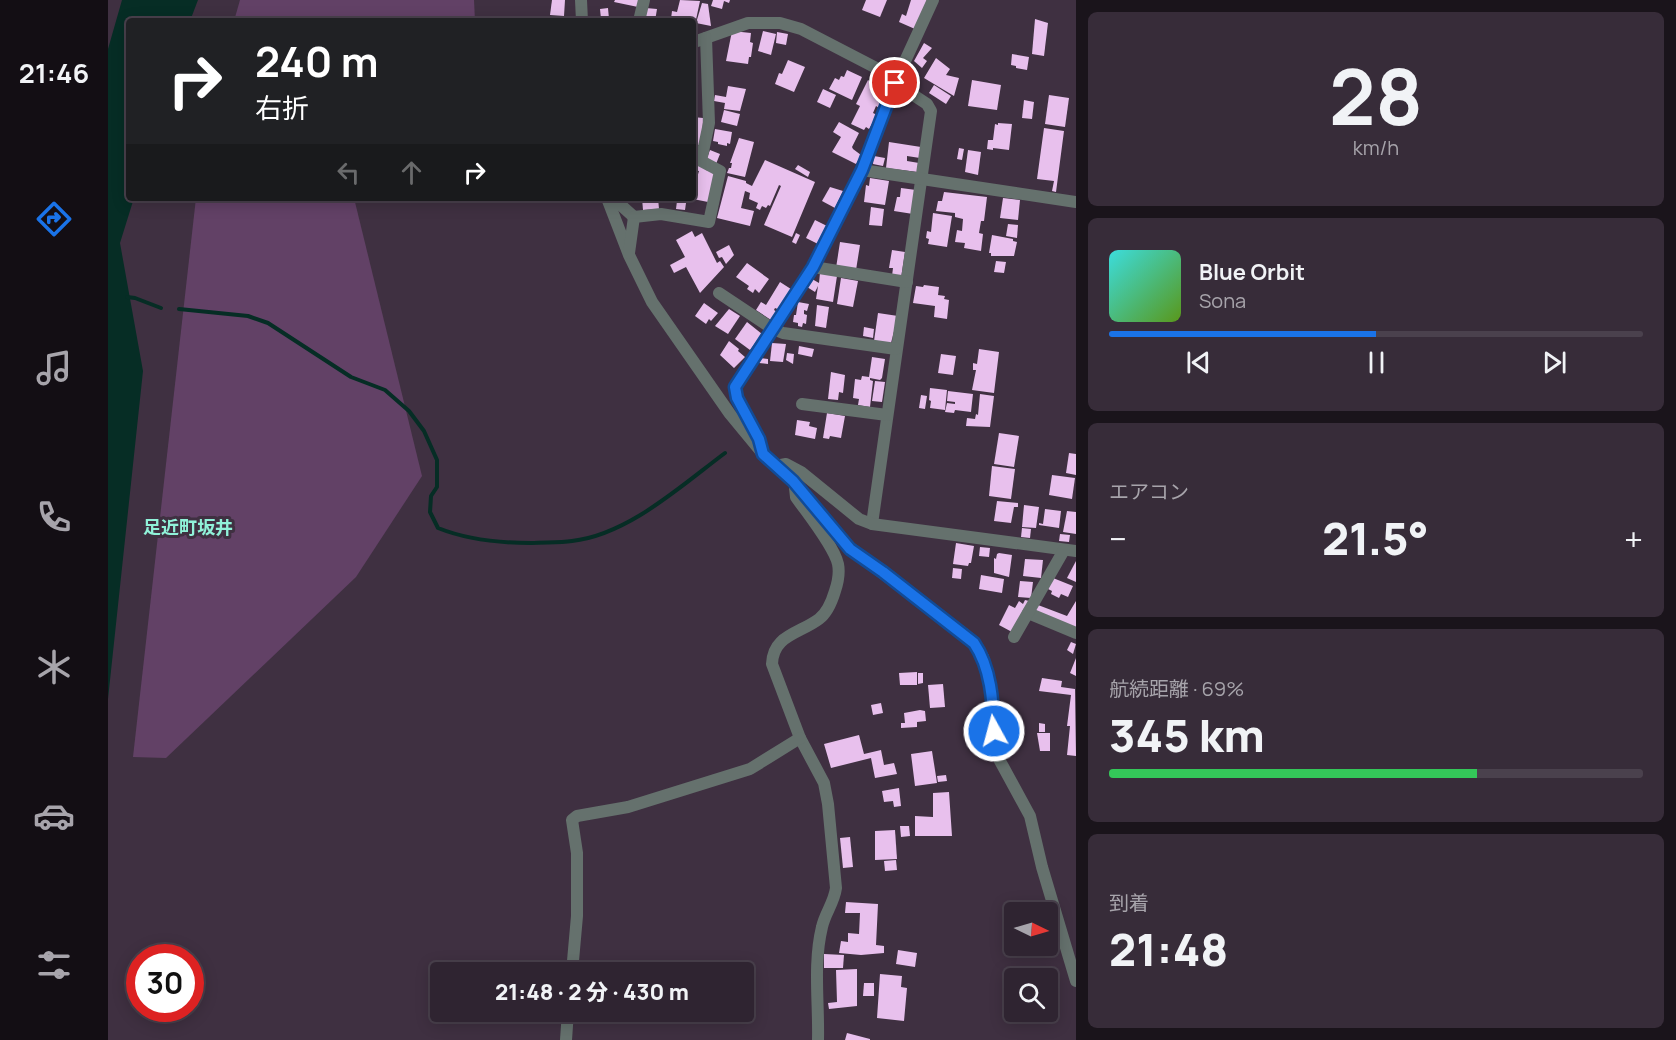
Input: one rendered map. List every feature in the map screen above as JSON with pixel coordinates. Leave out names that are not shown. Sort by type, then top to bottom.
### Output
[{"type":"street","points":[[581,0],[582,18]]},
{"type":"street","points":[[640,18],[644,0]]},
{"type":"street","points":[[763,454],[759,439],[737,398],[735,387],[813,267],[862,170],[895,83],[933,0]]},
{"type":"street","points":[[616,201],[634,217],[661,214],[709,222],[720,171],[701,161],[709,123],[699,39],[748,23],[780,23],[801,29],[884,72],[895,83],[927,104],[931,111],[873,524]]},
{"type":"street","points":[[862,170],[1076,202]]},
{"type":"street","points":[[608,201],[629,255],[652,302],[730,414],[763,454],[793,481],[850,549],[963,633],[974,643],[983,657],[1000,761],[1030,816],[1042,867],[1076,981]]},
{"type":"street","points":[[629,255],[634,217]]},
{"type":"street","points":[[813,267],[907,282]]},
{"type":"street","points":[[719,293],[773,329],[783,333],[896,349]]},
{"type":"street","points":[[802,404],[887,415]]},
{"type":"street","points":[[776,466],[786,464],[801,472],[858,519],[873,524],[1070,550],[1014,637]]},
{"type":"street","points":[[793,481],[796,496],[833,552],[838,563],[839,578],[833,600],[821,618],[779,642],[772,652],[772,664],[800,738],[824,783],[828,804],[836,888],[835,899],[826,914],[822,928],[817,972],[819,1040]]},
{"type":"street","points":[[1028,613],[1076,633]]},
{"type":"street","points":[[573,962],[577,916],[577,853],[572,820],[577,816],[628,807],[750,769],[800,738]]},
{"type":"street","points":[[566,1040],[567,1022]]},
{"type":"shaded area","points":[[122,0],[198,0],[191,18],[126,18],[126,201],[133,201],[120,243],[143,371],[108,699],[108,49]]},
{"type":"shaded area","points":[[240,0],[474,0],[475,18],[235,18]]},
{"type":"shaded area","points":[[196,201],[355,201],[422,476],[356,577],[166,758],[133,757]]},
{"type":"building","points":[[552,0],[565,0],[564,16],[550,15]]},
{"type":"building","points":[[615,0],[640,0],[638,7],[614,2]]},
{"type":"building","points":[[680,0],[700,1],[696,20],[671,18],[672,11],[677,12]]},
{"type":"building","points":[[713,0],[730,0],[729,3],[724,1],[722,9],[711,6]]},
{"type":"building","points":[[866,0],[887,0],[880,17],[862,10]]},
{"type":"building","points":[[911,0],[927,0],[915,29],[899,22],[902,14],[906,16]]},
{"type":"building","points":[[702,3],[708,4],[711,26],[696,23]]},
{"type":"building","points":[[608,8],[609,18],[601,18],[600,9]]},
{"type":"building","points":[[646,8],[657,9],[656,18],[644,18]]},
{"type":"building","points":[[1035,19],[1048,23],[1044,56],[1032,54]]},
{"type":"building","points":[[732,31],[751,33],[750,42],[753,43],[748,64],[726,61]]},
{"type":"building","points":[[763,31],[776,34],[771,55],[758,51]]},
{"type":"building","points":[[777,32],[788,34],[786,45],[776,43]]},
{"type":"building","points":[[924,43],[932,48],[923,58],[927,61],[922,68],[914,61]]},
{"type":"building","points":[[1012,54],[1029,57],[1027,70],[1011,65]]},
{"type":"building","points":[[936,58],[950,69],[946,75],[959,78],[954,96],[924,78]]},
{"type":"building","points":[[788,60],[805,67],[794,92],[775,84]]},
{"type":"building","points":[[847,70],[862,77],[852,100],[829,89],[835,78],[839,80],[841,76],[844,77]]},
{"type":"building","points":[[875,74],[892,83],[879,108],[876,106],[873,113],[877,115],[869,129],[866,127],[864,130],[851,124],[860,106],[856,104],[868,80],[871,82]]},
{"type":"building","points":[[972,80],[1001,85],[997,110],[968,106]]},
{"type":"building","points":[[934,85],[951,96],[946,104],[929,93]]},
{"type":"building","points":[[728,86],[746,89],[740,111],[724,109],[725,103],[714,101],[715,95],[726,97]]},
{"type":"building","points":[[823,89],[836,95],[830,108],[817,102]]},
{"type":"building","points":[[1049,95],[1069,98],[1065,127],[1045,124]]},
{"type":"building","points":[[1024,100],[1034,102],[1032,119],[1022,118]]},
{"type":"building","points":[[724,110],[740,114],[737,126],[721,122]]},
{"type":"building","points":[[696,117],[703,118],[702,145],[698,145],[698,150],[696,150]]},
{"type":"building","points":[[839,122],[859,133],[852,147],[861,155],[856,164],[832,152],[841,137],[833,132]]},
{"type":"building","points":[[998,123],[1012,124],[1009,150],[987,149],[988,140],[993,140],[995,124],[998,125]]},
{"type":"building","points":[[1044,128],[1064,131],[1056,192],[1052,191],[1054,181],[1037,179]]},
{"type":"building","points":[[715,129],[732,132],[730,144],[727,143],[727,146],[713,141]]},
{"type":"building","points":[[739,138],[754,142],[745,177],[727,173],[731,168],[732,163],[730,163]]},
{"type":"building","points":[[889,142],[921,147],[920,158],[907,156],[907,161],[919,163],[918,172],[886,168]]},
{"type":"building","points":[[959,148],[964,149],[962,160],[957,159]]},
{"type":"building","points":[[710,150],[720,154],[716,164],[706,161]]},
{"type":"building","points":[[968,150],[981,152],[978,175],[965,172]]},
{"type":"building","points":[[874,156],[885,158],[883,166],[873,164]]},
{"type":"building","points":[[765,160],[815,182],[792,237],[764,225],[781,186],[779,185],[770,206],[766,208],[762,206],[760,210],[756,208],[758,203],[749,199],[750,193],[745,191],[741,208],[754,211],[750,226],[717,218],[728,176],[746,181],[752,186]]},
{"type":"building","points":[[696,163],[715,173],[708,202],[696,200],[696,181],[699,171],[696,170]]},
{"type":"building","points":[[798,165],[810,172],[808,177],[795,169]]},
{"type":"building","points":[[870,178],[889,181],[885,205],[864,202],[866,185],[869,186]]},
{"type":"building","points":[[830,187],[843,191],[835,208],[822,201]]},
{"type":"building","points":[[901,188],[916,190],[913,214],[894,211]]},
{"type":"building","points":[[944,192],[987,197],[984,221],[981,221],[979,233],[983,234],[981,251],[964,248],[965,243],[955,242],[957,230],[962,231],[963,219],[955,217],[955,213],[936,211],[938,201],[942,201]]},
{"type":"building","points":[[1003,198],[1020,200],[1018,220],[1000,218]]},
{"type":"building","points":[[642,201],[658,201],[659,209],[643,210]]},
{"type":"building","points":[[677,201],[686,203],[685,210],[676,209]]},
{"type":"building","points":[[871,207],[884,209],[882,226],[869,225]]},
{"type":"building","points":[[933,213],[952,216],[947,247],[928,244],[927,231],[931,232]]},
{"type":"building","points":[[815,220],[827,226],[818,244],[806,238]]},
{"type":"building","points":[[1008,224],[1018,225],[1017,238],[1006,236]]},
{"type":"building","points":[[692,231],[695,237],[702,233],[717,263],[720,261],[724,267],[700,293],[686,267],[674,273],[670,265],[685,257],[676,240]]},
{"type":"building","points":[[796,233],[800,235],[796,244],[792,242]]},
{"type":"building","points":[[992,235],[1013,239],[1017,242],[1014,256],[991,256],[989,253]]},
{"type":"building","points":[[840,242],[860,245],[856,270],[836,268]]},
{"type":"building","points":[[729,245],[734,255],[726,264],[716,252]]},
{"type":"building","points":[[892,250],[905,252],[901,278],[892,276],[893,268],[889,268]]},
{"type":"building","points":[[996,261],[1006,262],[1004,273],[994,272]]},
{"type":"building","points":[[747,263],[769,279],[759,293],[755,289],[753,293],[747,289],[749,286],[736,277]]},
{"type":"building","points":[[820,273],[837,276],[833,302],[816,299],[818,286],[815,292],[807,287],[812,279],[819,283]]},
{"type":"building","points":[[841,278],[858,281],[853,307],[837,304]]},
{"type":"building","points":[[780,282],[794,291],[780,310],[775,308],[777,312],[771,320],[756,310],[761,302],[766,305]]},
{"type":"building","points":[[924,285],[939,287],[938,295],[945,296],[944,299],[949,300],[947,319],[934,317],[935,306],[913,303],[916,286],[923,287]]},
{"type":"building","points":[[798,302],[809,304],[807,311],[804,310],[804,314],[807,315],[806,324],[803,323],[802,327],[793,322]]},
{"type":"building","points":[[704,303],[718,313],[706,324],[695,316]]},
{"type":"building","points":[[817,305],[829,307],[826,328],[815,326]]},
{"type":"building","points":[[729,309],[740,316],[728,334],[715,326]]},
{"type":"building","points":[[878,313],[898,316],[891,343],[874,341]]},
{"type":"building","points":[[747,322],[762,334],[750,350],[735,339]]},
{"type":"building","points":[[864,327],[874,329],[873,338],[863,336]]},
{"type":"building","points":[[729,341],[745,357],[734,368],[720,355]]},
{"type":"building","points":[[772,343],[786,344],[783,362],[770,361]]},
{"type":"building","points":[[799,346],[814,349],[812,357],[798,354]]},
{"type":"building","points":[[979,349],[999,352],[994,393],[972,390],[976,370],[973,370],[973,363],[977,364]]},
{"type":"building","points":[[787,353],[794,354],[793,364],[786,360]]},
{"type":"building","points":[[941,354],[956,356],[953,375],[938,373]]},
{"type":"building","points":[[872,357],[885,359],[882,378],[880,380],[870,378],[873,381],[870,407],[858,405],[859,399],[853,398],[855,379],[861,380],[862,376],[869,377]]},
{"type":"building","points":[[760,358],[768,359],[768,364],[759,363]]},
{"type":"building","points":[[831,372],[845,375],[843,393],[839,392],[838,400],[828,399]]},
{"type":"building","points":[[875,381],[885,382],[882,402],[872,401]]},
{"type":"building","points":[[930,388],[947,390],[945,410],[930,408]]},
{"type":"building","points":[[948,391],[973,394],[971,412],[955,410],[954,413],[945,412],[947,403],[955,404],[955,402],[947,401]]},
{"type":"building","points":[[980,394],[994,396],[990,427],[966,426],[967,418],[975,419],[976,414],[978,415]]},
{"type":"building","points":[[921,395],[927,396],[925,409],[919,408]]},
{"type":"building","points":[[827,413],[845,416],[841,438],[830,436],[829,439],[823,438]]},
{"type":"building","points":[[797,420],[810,422],[809,426],[817,428],[815,439],[795,435]]},
{"type":"building","points":[[999,433],[1019,436],[1014,467],[994,464]]},
{"type":"building","points":[[1069,453],[1076,454],[1076,475],[1066,473]]},
{"type":"building","points":[[992,466],[1015,469],[1011,499],[989,496]]},
{"type":"building","points":[[1052,475],[1075,478],[1072,499],[1049,495]]},
{"type":"building","points":[[997,501],[1018,503],[1018,507],[1014,507],[1011,523],[994,521]]},
{"type":"building","points":[[1024,505],[1039,507],[1036,528],[1022,527]]},
{"type":"building","points":[[1045,509],[1061,511],[1059,528],[1039,525],[1039,523],[1043,524]]},
{"type":"building","points":[[1067,511],[1076,512],[1076,534],[1063,532]]},
{"type":"building","points":[[1022,528],[1031,529],[1030,538],[1021,537]]},
{"type":"building","points":[[1060,534],[1070,535],[1069,542],[1059,541]]},
{"type":"building","points":[[956,543],[974,546],[971,563],[968,566],[953,564]]},
{"type":"building","points":[[980,547],[990,548],[989,557],[979,556]]},
{"type":"building","points":[[999,553],[1012,555],[1009,577],[994,573],[994,558],[996,559]]},
{"type":"building","points":[[1025,559],[1043,560],[1041,578],[1023,576]]},
{"type":"building","points":[[1076,561],[1076,582],[1067,578]]},
{"type":"building","points":[[953,568],[962,569],[961,579],[952,578]]},
{"type":"building","points":[[981,575],[1004,579],[1002,593],[979,589]]},
{"type":"building","points":[[1053,578],[1073,586],[1068,597],[1061,594],[1059,598],[1051,594],[1052,591],[1048,589]]},
{"type":"building","points":[[1020,581],[1033,582],[1031,598],[1018,597]]},
{"type":"building","points":[[1025,600],[1029,601],[1012,632],[999,625],[1009,605],[1015,608],[1019,601],[1023,604]]},
{"type":"building","points":[[1076,601],[1076,628],[1035,611],[1038,605],[1067,616]]},
{"type":"building","points":[[1071,642],[1076,644],[1073,654],[1067,650]]},
{"type":"building","points":[[1076,658],[1076,676],[1070,673]]},
{"type":"building","points":[[917,672],[917,685],[900,685],[899,673]]},
{"type":"building","points":[[918,673],[923,673],[923,683],[918,684]]},
{"type":"building","points":[[1042,678],[1062,681],[1061,687],[1075,689],[1076,756],[1067,755],[1070,726],[1067,726],[1071,695],[1039,691]]},
{"type":"building","points":[[943,684],[945,707],[930,708],[928,685]]},
{"type":"building","points":[[881,703],[883,713],[873,715],[871,705]]},
{"type":"building","points":[[925,711],[926,721],[917,722],[917,727],[901,728],[901,723],[905,723],[904,713]]},
{"type":"building","points":[[1039,723],[1045,724],[1045,732],[1039,732]]},
{"type":"building","points":[[1037,733],[1050,733],[1050,751],[1040,751]]},
{"type":"building","points":[[859,735],[864,754],[881,750],[884,765],[894,763],[897,774],[875,778],[871,758],[831,768],[824,744]]},
{"type":"building","points":[[932,751],[937,783],[915,786],[911,754]]},
{"type":"building","points":[[946,775],[947,781],[938,782],[937,776]]},
{"type":"building","points":[[899,788],[901,806],[894,807],[893,801],[884,802],[882,791]]},
{"type":"building","points":[[949,792],[952,836],[915,836],[915,816],[933,817],[933,793]]},
{"type":"building","points":[[900,826],[909,826],[910,836],[901,837]]},
{"type":"building","points":[[895,830],[897,859],[875,860],[875,831]]},
{"type":"building","points":[[850,837],[853,867],[843,868],[840,838]]},
{"type":"building","points":[[896,860],[897,870],[885,871],[884,861]]},
{"type":"building","points":[[846,902],[878,904],[876,945],[884,946],[884,953],[861,955],[839,953],[841,941],[848,942],[848,933],[859,934],[860,913],[845,913]]},
{"type":"building","points":[[898,950],[917,953],[915,967],[896,964]]},
{"type":"building","points":[[824,954],[844,955],[843,968],[824,968]]},
{"type":"building","points":[[857,969],[857,1006],[829,1009],[828,1003],[837,1002],[836,970]]},
{"type":"building","points":[[880,974],[902,976],[901,987],[907,988],[904,1021],[877,1018]]},
{"type":"building","points":[[864,983],[874,983],[874,996],[863,996]]},
{"type":"building","points":[[847,1033],[870,1039],[870,1040],[845,1040]]},
{"type":"waterway","points":[[127,297],[161,308]]},
{"type":"waterway","points":[[179,309],[248,316],[268,323],[351,377],[385,390],[409,411],[424,431],[437,460],[437,487],[431,496],[430,512],[438,528],[472,538],[531,543],[567,542],[593,537],[634,519],[653,507],[725,453]]},
{"type":"district","name":"足近町坂井","points":[[188,528]]},
{"type":"route","points":[[895,83],[862,170],[813,267],[735,387],[737,398],[759,439],[763,454],[793,481],[850,549],[974,643],[983,657],[988,678],[994,731]]}]
